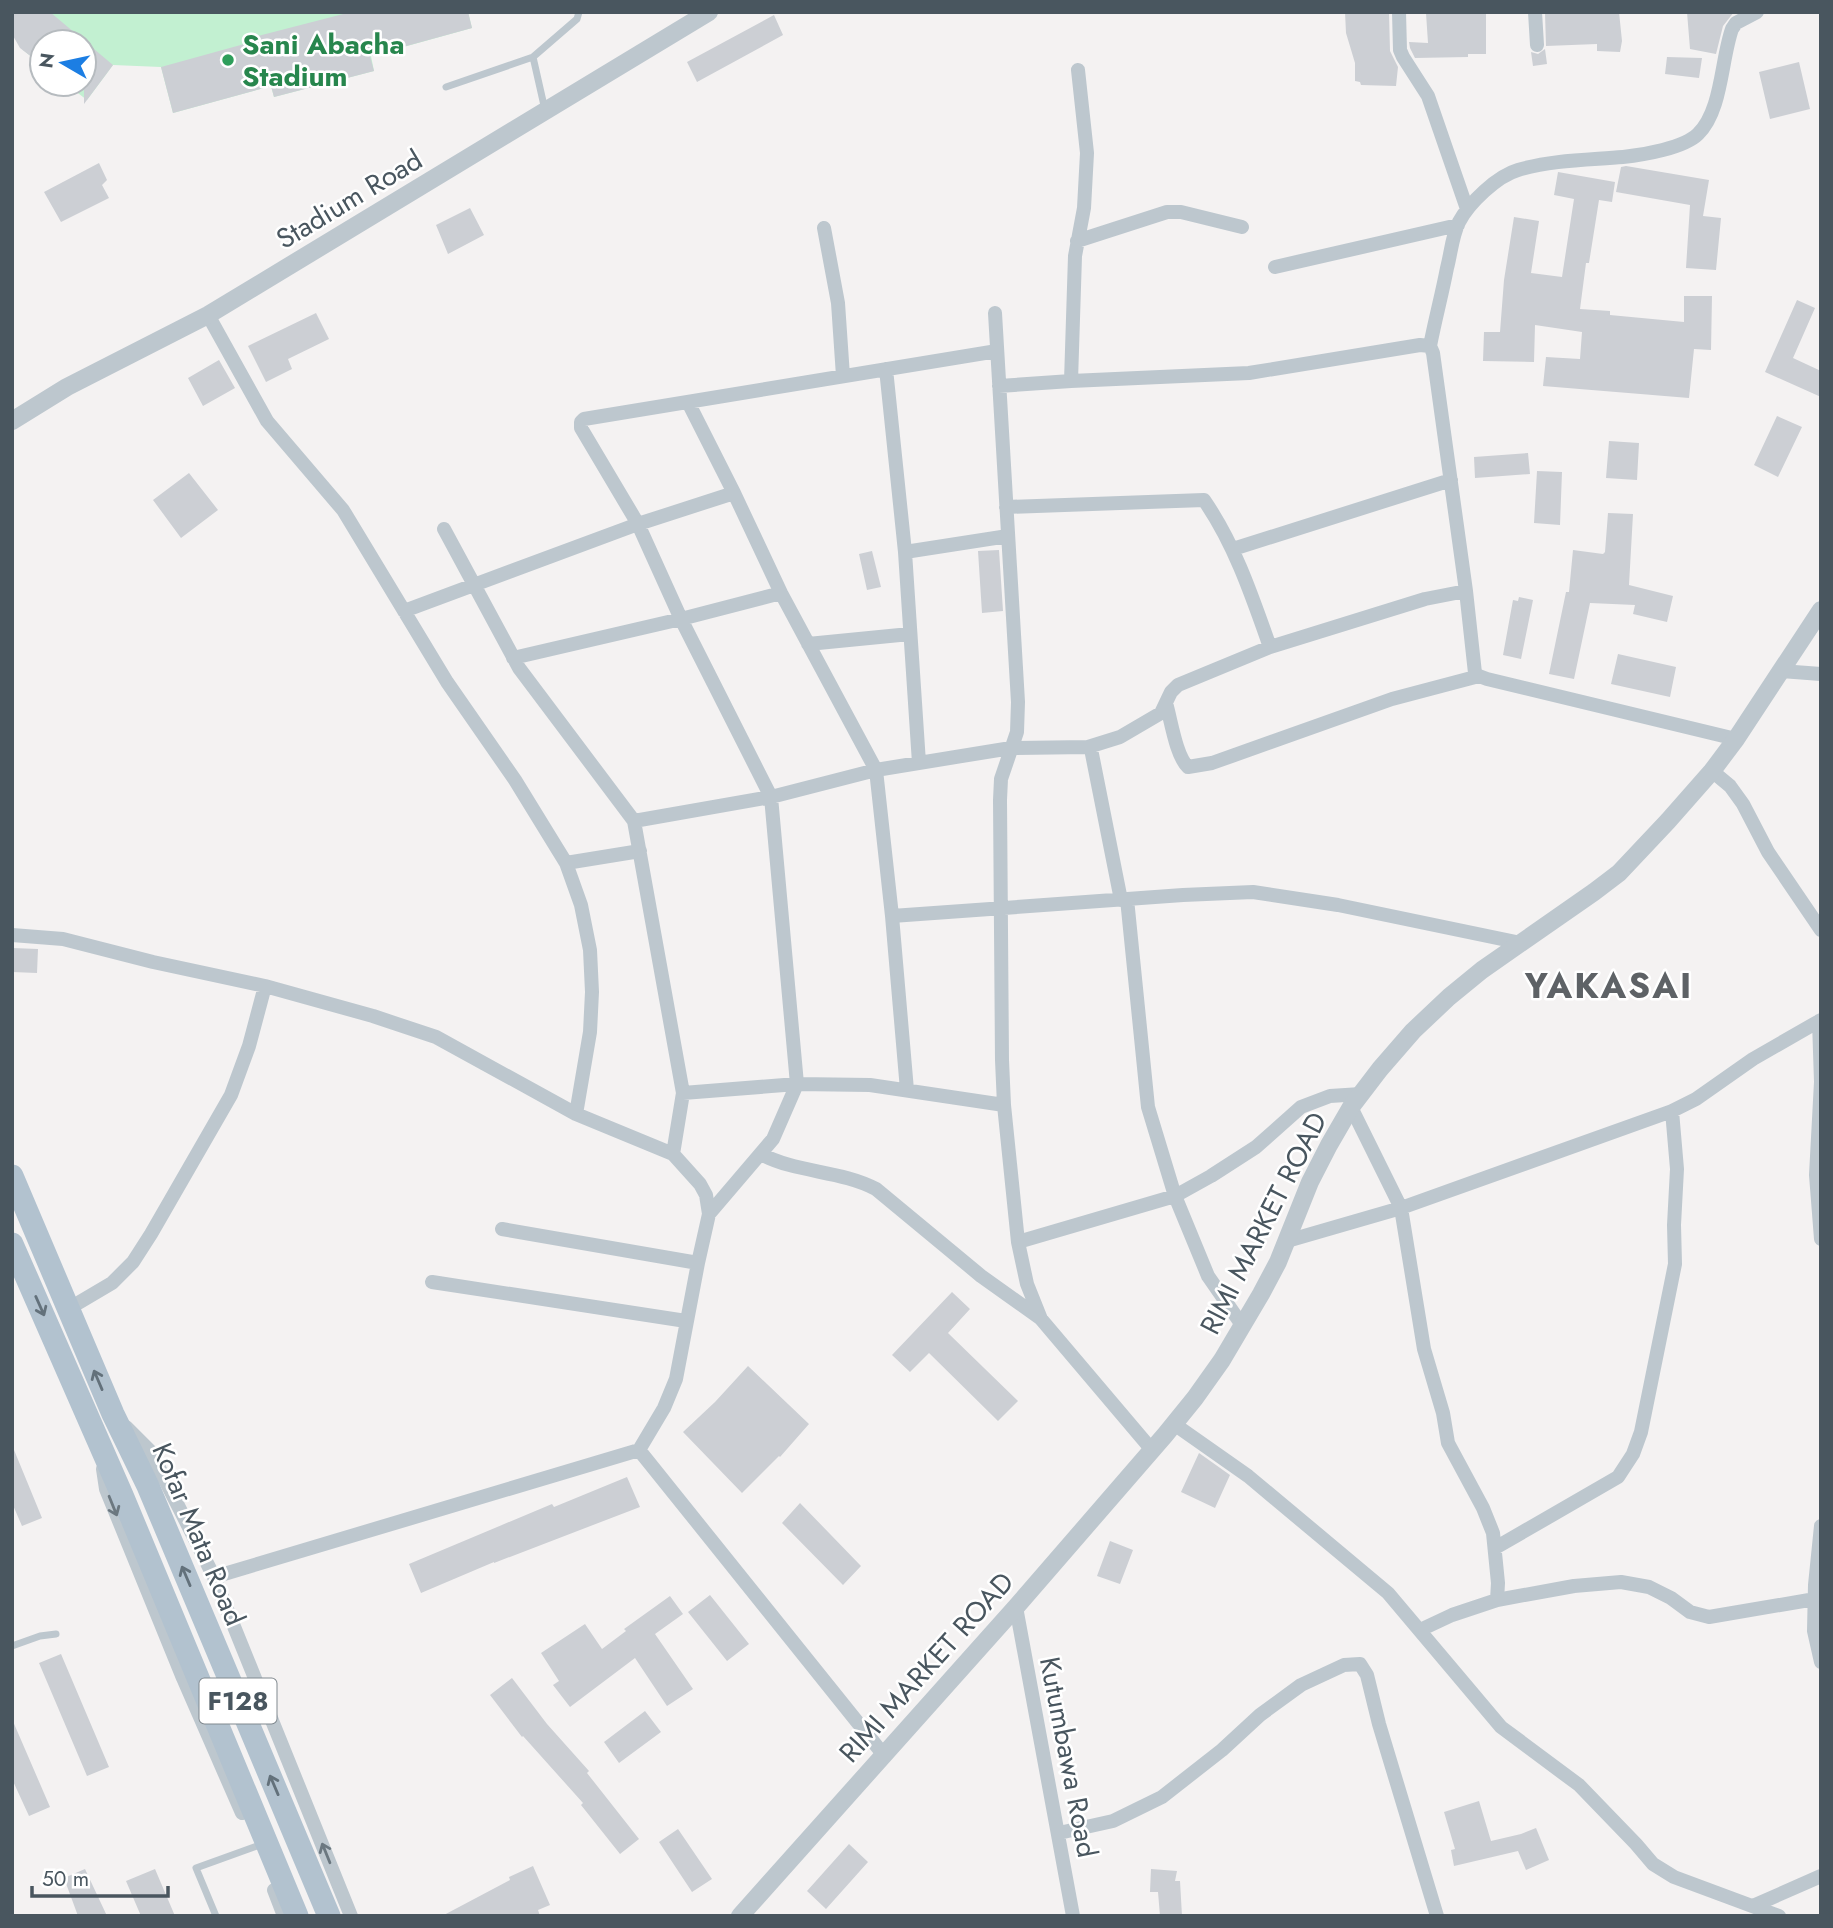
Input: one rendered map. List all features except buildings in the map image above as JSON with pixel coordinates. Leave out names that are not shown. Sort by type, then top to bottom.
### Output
[{"type":"main road","name":"Kofar Mata Road","points":[[14,1185],[113,1414],[148,1486],[329,1916]]},
{"type":"main road","name":"Kofar Mata Road","points":[[12,1244],[99,1440],[298,1916]]},
{"type":"street","name":"Stadium Road","points":[[12,421],[67,387],[208,315],[709,12]]},
{"type":"street","points":[[1399,12],[1403,57],[1429,96],[1467,209]]},
{"type":"street","points":[[1535,12],[1538,45]]},
{"type":"street","points":[[1736,739],[1487,679],[1475,673],[1451,480],[1430,346],[1438,302],[1458,225],[1467,209],[1504,176],[1516,170],[1557,162],[1636,156],[1688,142],[1710,118],[1732,29],[1736,23],[1757,12]]},
{"type":"street","points":[[1071,381],[1076,241],[1084,208],[1087,153],[1078,70]]},
{"type":"street","points":[[1076,241],[1167,212],[1181,212],[1242,227]]},
{"type":"street","points":[[1275,267],[1458,225]]},
{"type":"street","points":[[824,228],[838,303],[843,376]]},
{"type":"street","points":[[995,313],[1018,710],[1017,732],[1001,779],[1000,790],[1004,1105],[1018,1242],[1027,1284],[1041,1319]]},
{"type":"street","points":[[208,315],[267,421],[343,510],[447,682],[515,780],[566,863],[581,905],[590,950],[592,992],[590,1032],[576,1114]]},
{"type":"street","points":[[999,386],[1249,373],[1420,345],[1430,346]]},
{"type":"street","points":[[709,1214],[773,1139],[797,1084],[771,797],[681,619],[638,524],[581,428],[581,422],[584,419],[997,351]]},
{"type":"street","points":[[886,369],[905,552],[919,763]]},
{"type":"street","points":[[688,402],[781,593],[876,770],[907,1090]]},
{"type":"street","points":[[1233,550],[1451,480]]},
{"type":"street","points":[[404,611],[638,524],[734,494]]},
{"type":"street","points":[[1006,507],[1204,500],[1247,580],[1270,647]]},
{"type":"street","points":[[444,528],[519,668],[634,821],[683,1093],[673,1154]]},
{"type":"street","points":[[905,552],[1008,536]]},
{"type":"street","points":[[634,821],[771,797],[876,770],[1011,748],[1088,747],[1120,737],[1161,713],[1171,692],[1178,685],[1270,647],[1424,599],[1466,591]]},
{"type":"street","points":[[513,658],[781,593]]},
{"type":"street","name":"RIMI MARKET ROAD","points":[[740,1916],[1016,1607],[1174,1424],[1222,1360],[1261,1294],[1328,1145],[1356,1101],[1413,1031],[1474,977],[1619,873],[1712,771],[1821,610]]},
{"type":"street","points":[[808,643],[910,634]]},
{"type":"street","points":[[1782,671],[1821,674]]},
{"type":"street","points":[[1166,704],[1180,752],[1188,767],[1212,762],[1392,699],[1479,676]]},
{"type":"street","points":[[1088,747],[1091,750],[1124,899],[1148,1107],[1175,1196],[1208,1276],[1242,1325]]},
{"type":"street","points":[[1712,771],[1730,786],[1743,804],[1768,852],[1821,930]]},
{"type":"street","points":[[566,863],[640,850]]},
{"type":"street","points":[[892,916],[1253,892],[1338,905],[1521,943]]},
{"type":"street","points":[[12,935],[63,939],[265,986],[373,1016],[436,1037],[576,1114],[673,1154],[700,1184],[706,1195],[709,1214],[676,1379],[664,1408],[639,1450],[214,1577]]},
{"type":"street","points":[[68,1309],[112,1283],[132,1262],[151,1234],[231,1095],[265,986]]},
{"type":"street","points":[[1287,1241],[1401,1208],[1672,1111],[1696,1099],[1752,1059],[1820,1020],[1821,1082],[1816,1175],[1821,1239]]},
{"type":"street","points":[[683,1093],[797,1084],[870,1085],[1004,1105]]},
{"type":"street","points":[[1018,1242],[1175,1196],[1256,1147],[1301,1107],[1330,1096],[1356,1101],[1401,1208],[1424,1349],[1443,1413],[1448,1443],[1483,1508],[1493,1533],[1497,1600]]},
{"type":"street","points":[[1495,1548],[1618,1478],[1633,1454],[1641,1432],[1675,1264],[1677,1169],[1672,1111]]},
{"type":"street","points":[[761,1154],[778,1163],[862,1181],[876,1189],[981,1276],[1041,1319],[1152,1450]]},
{"type":"street","points":[[502,1229],[698,1263]]},
{"type":"street","points":[[432,1282],[686,1321]]},
{"type":"street","points":[[113,1414],[151,1452],[214,1577],[351,1916]]},
{"type":"street","points":[[1174,1424],[1248,1476],[1388,1593],[1501,1727],[1579,1784],[1653,1864],[1674,1877],[1779,1916]]},
{"type":"street","points":[[99,1440],[106,1489],[284,1916]]},
{"type":"street","points":[[639,1450],[883,1755]]},
{"type":"street","points":[[1821,1526],[1818,1538],[1814,1631],[1821,1662]]},
{"type":"street","points":[[1420,1630],[1452,1615],[1497,1600],[1574,1586],[1621,1582],[1649,1587],[1690,1612],[1709,1616],[1815,1599]]},
{"type":"street","name":"Kutumbawa Road","points":[[1016,1607],[1073,1916]]},
{"type":"street","points":[[1059,1833],[1113,1821],[1161,1797],[1222,1750],[1260,1715],[1301,1685],[1344,1665],[1360,1664],[1367,1675],[1379,1724],[1437,1916]]},
{"type":"street","points":[[1753,1906],[1821,1876]]},
{"type":"lane","points":[[446,87],[533,57],[577,19],[579,12]]},
{"type":"lane","points":[[533,57],[545,111]]},
{"type":"lane","points":[[12,1646],[40,1636],[55,1634]]},
{"type":"lane","points":[[216,1916],[196,1868],[257,1846]]},
{"type":"green space","name":"Sani Abacha Stadium","points":[[12,12],[468,12],[472,28],[371,56],[374,71],[274,97],[271,86],[173,113],[161,67],[113,65],[98,85],[98,28],[28,28],[28,54],[23,50]]},
{"type":"place","name":"Sani Abacha Stadium","points":[[228,60]]},
{"type":"district","name":"YAKASAI","points":[[1609,986]]}]
